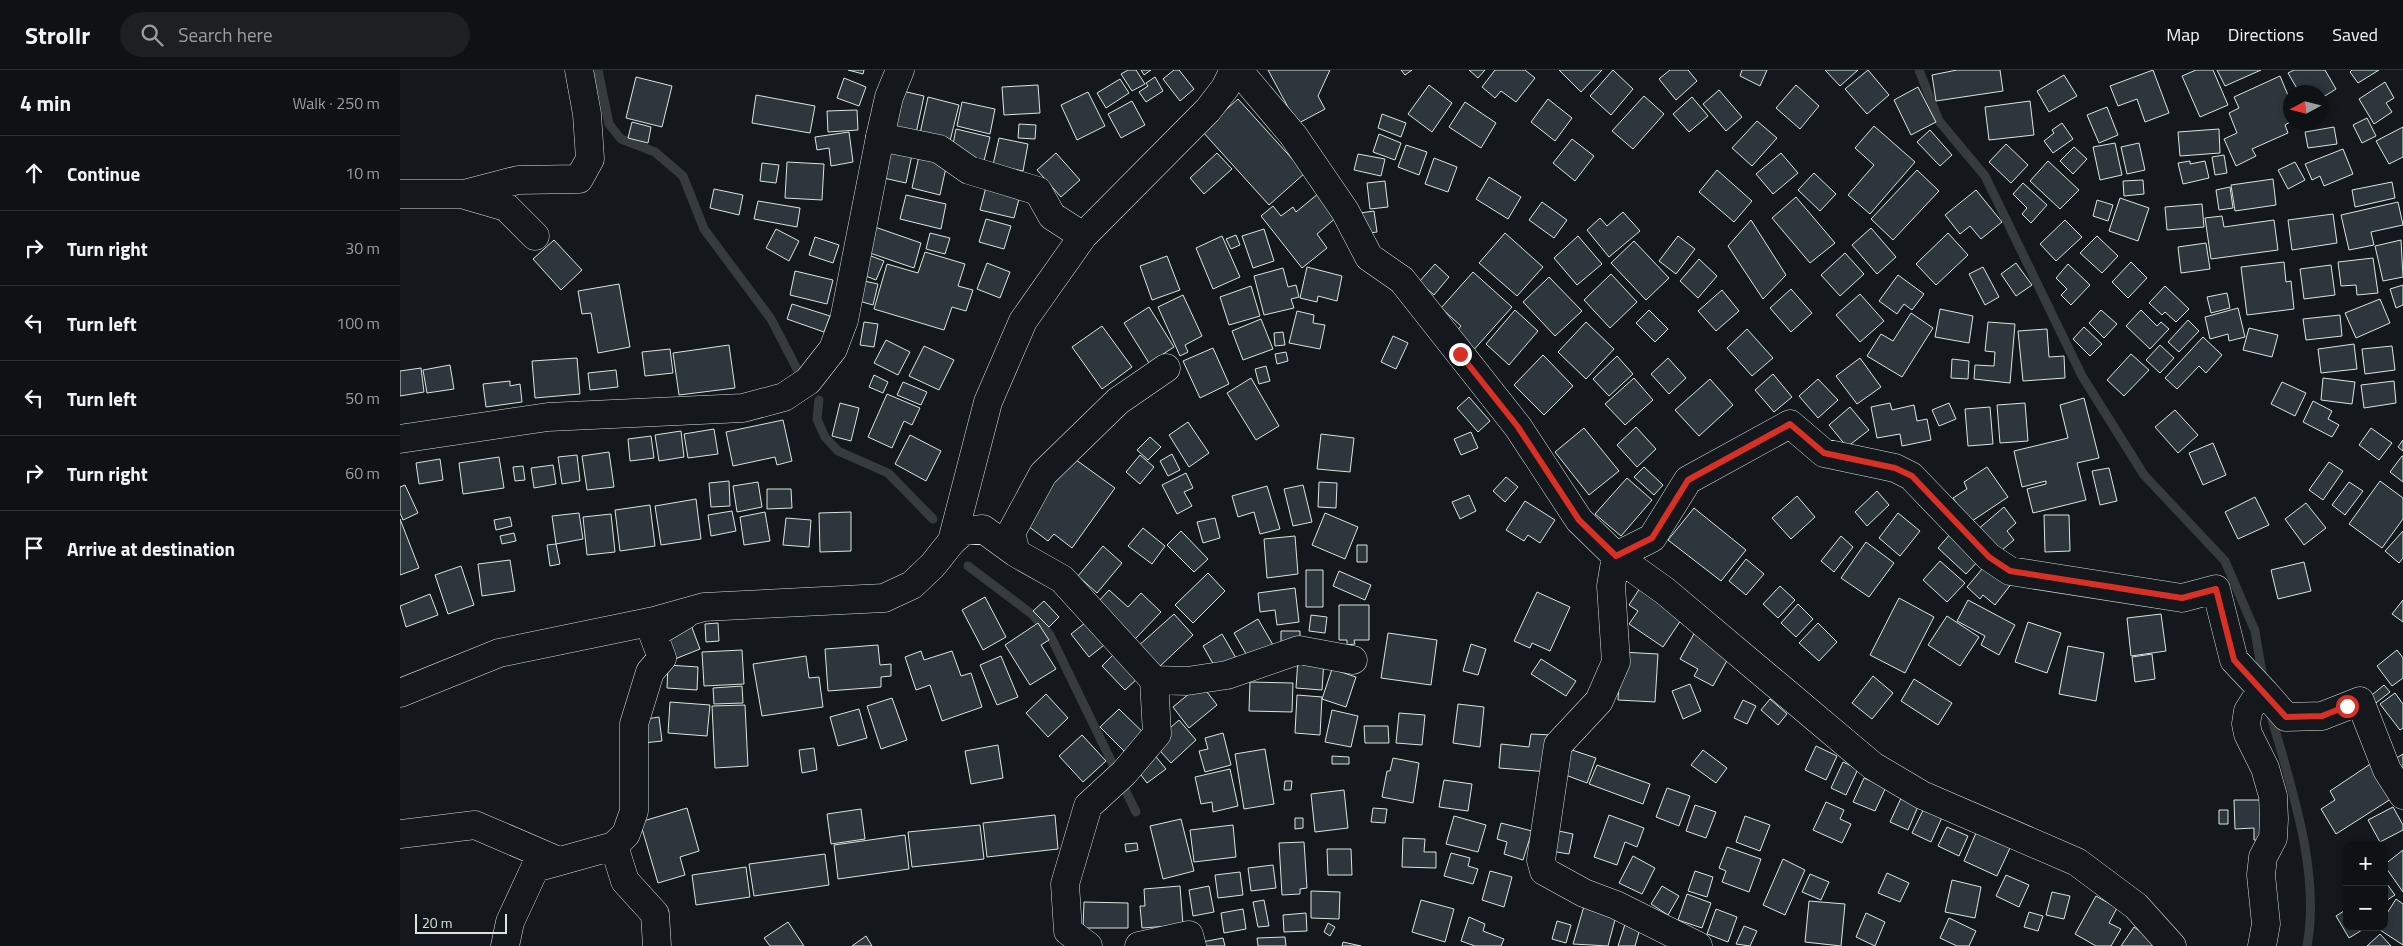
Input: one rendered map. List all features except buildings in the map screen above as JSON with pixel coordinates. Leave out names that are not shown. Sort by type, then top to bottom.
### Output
[{"type":"main road","points":[[400,194],[464,194],[518,180],[579,179],[590,159],[587,114],[580,70]]},
{"type":"main road","points":[[400,439],[548,417],[743,408],[784,397],[808,381],[833,349],[841,327],[889,97],[900,70]]},
{"type":"main road","points":[[952,540],[988,402],[1023,321],[1083,236],[1208,110],[1225,88],[1234,70]]},
{"type":"main road","points":[[1238,70],[1293,135],[1345,211],[1369,256],[1402,280],[1518,427],[1579,520],[1616,556],[1665,591],[1873,766],[1922,795],[2078,862],[2136,906],[2172,946]]},
{"type":"main road","points":[[880,137],[939,149],[969,170],[1038,191],[1052,216],[1083,236]]},
{"type":"main road","points":[[464,194],[506,207],[536,236]]},
{"type":"main road","points":[[1016,553],[1011,533],[1043,474],[1118,401],[1166,368]]},
{"type":"main road","points":[[1616,556],[1652,538],[1688,480],[1790,424],[1824,453],[1895,468],[1912,476],[1989,557],[2010,571],[2182,598],[2216,589],[2234,660],[2286,717],[2322,716],[2360,701],[2387,770],[2403,795]]},
{"type":"main road","points":[[400,693],[499,654],[654,621],[704,607],[884,598],[912,585],[933,565],[952,540],[964,531],[983,529],[1016,553],[1062,579],[1154,680],[1157,734],[1124,773],[1088,806],[1065,884],[1068,931],[1088,946]]},
{"type":"main road","points":[[1616,556],[1611,586],[1616,662],[1599,701],[1558,745],[1541,860],[1544,871],[1698,946]]},
{"type":"main road","points":[[505,946],[510,922],[535,868],[614,846],[626,834],[634,811],[634,724],[650,672],[662,658],[653,634],[704,607]]},
{"type":"main road","points":[[1154,680],[1187,681],[1228,675],[1299,650],[1353,660]]},
{"type":"main road","points":[[2262,946],[2266,924],[2261,876],[2263,857],[2275,830],[2273,796],[2265,768],[2248,734],[2246,724],[2248,711],[2255,700],[2265,693]]},
{"type":"main road","points":[[400,834],[475,825],[559,862]]},
{"type":"main road","points":[[614,846],[625,881],[655,914],[657,946]]},
{"type":"main road","points":[[1139,946],[1189,935],[1192,946]]},
{"type":"waterway","points":[[598,70],[609,124],[621,139],[655,152],[683,176],[704,229],[771,319],[797,369]]},
{"type":"waterway","points":[[1919,70],[1939,121],[1985,176],[2082,376],[2144,475],[2225,561],[2255,631],[2263,679]]},
{"type":"waterway","points":[[819,400],[817,419],[825,437],[838,451],[888,473],[933,519]]},
{"type":"waterway","points":[[968,566],[1033,615],[1050,635],[1136,812]]},
{"type":"waterway","points":[[2270,712],[2294,798],[2307,858],[2310,888],[2307,946]]},
{"type":"route","points":[[1460,354],[1518,427],[1579,520],[1616,556],[1652,538],[1688,480],[1790,424],[1824,453],[1895,468],[1912,476],[1989,557],[2010,571],[2182,598],[2216,589],[2226,622],[2234,660],[2286,717],[2322,716],[2347,706]]}]
